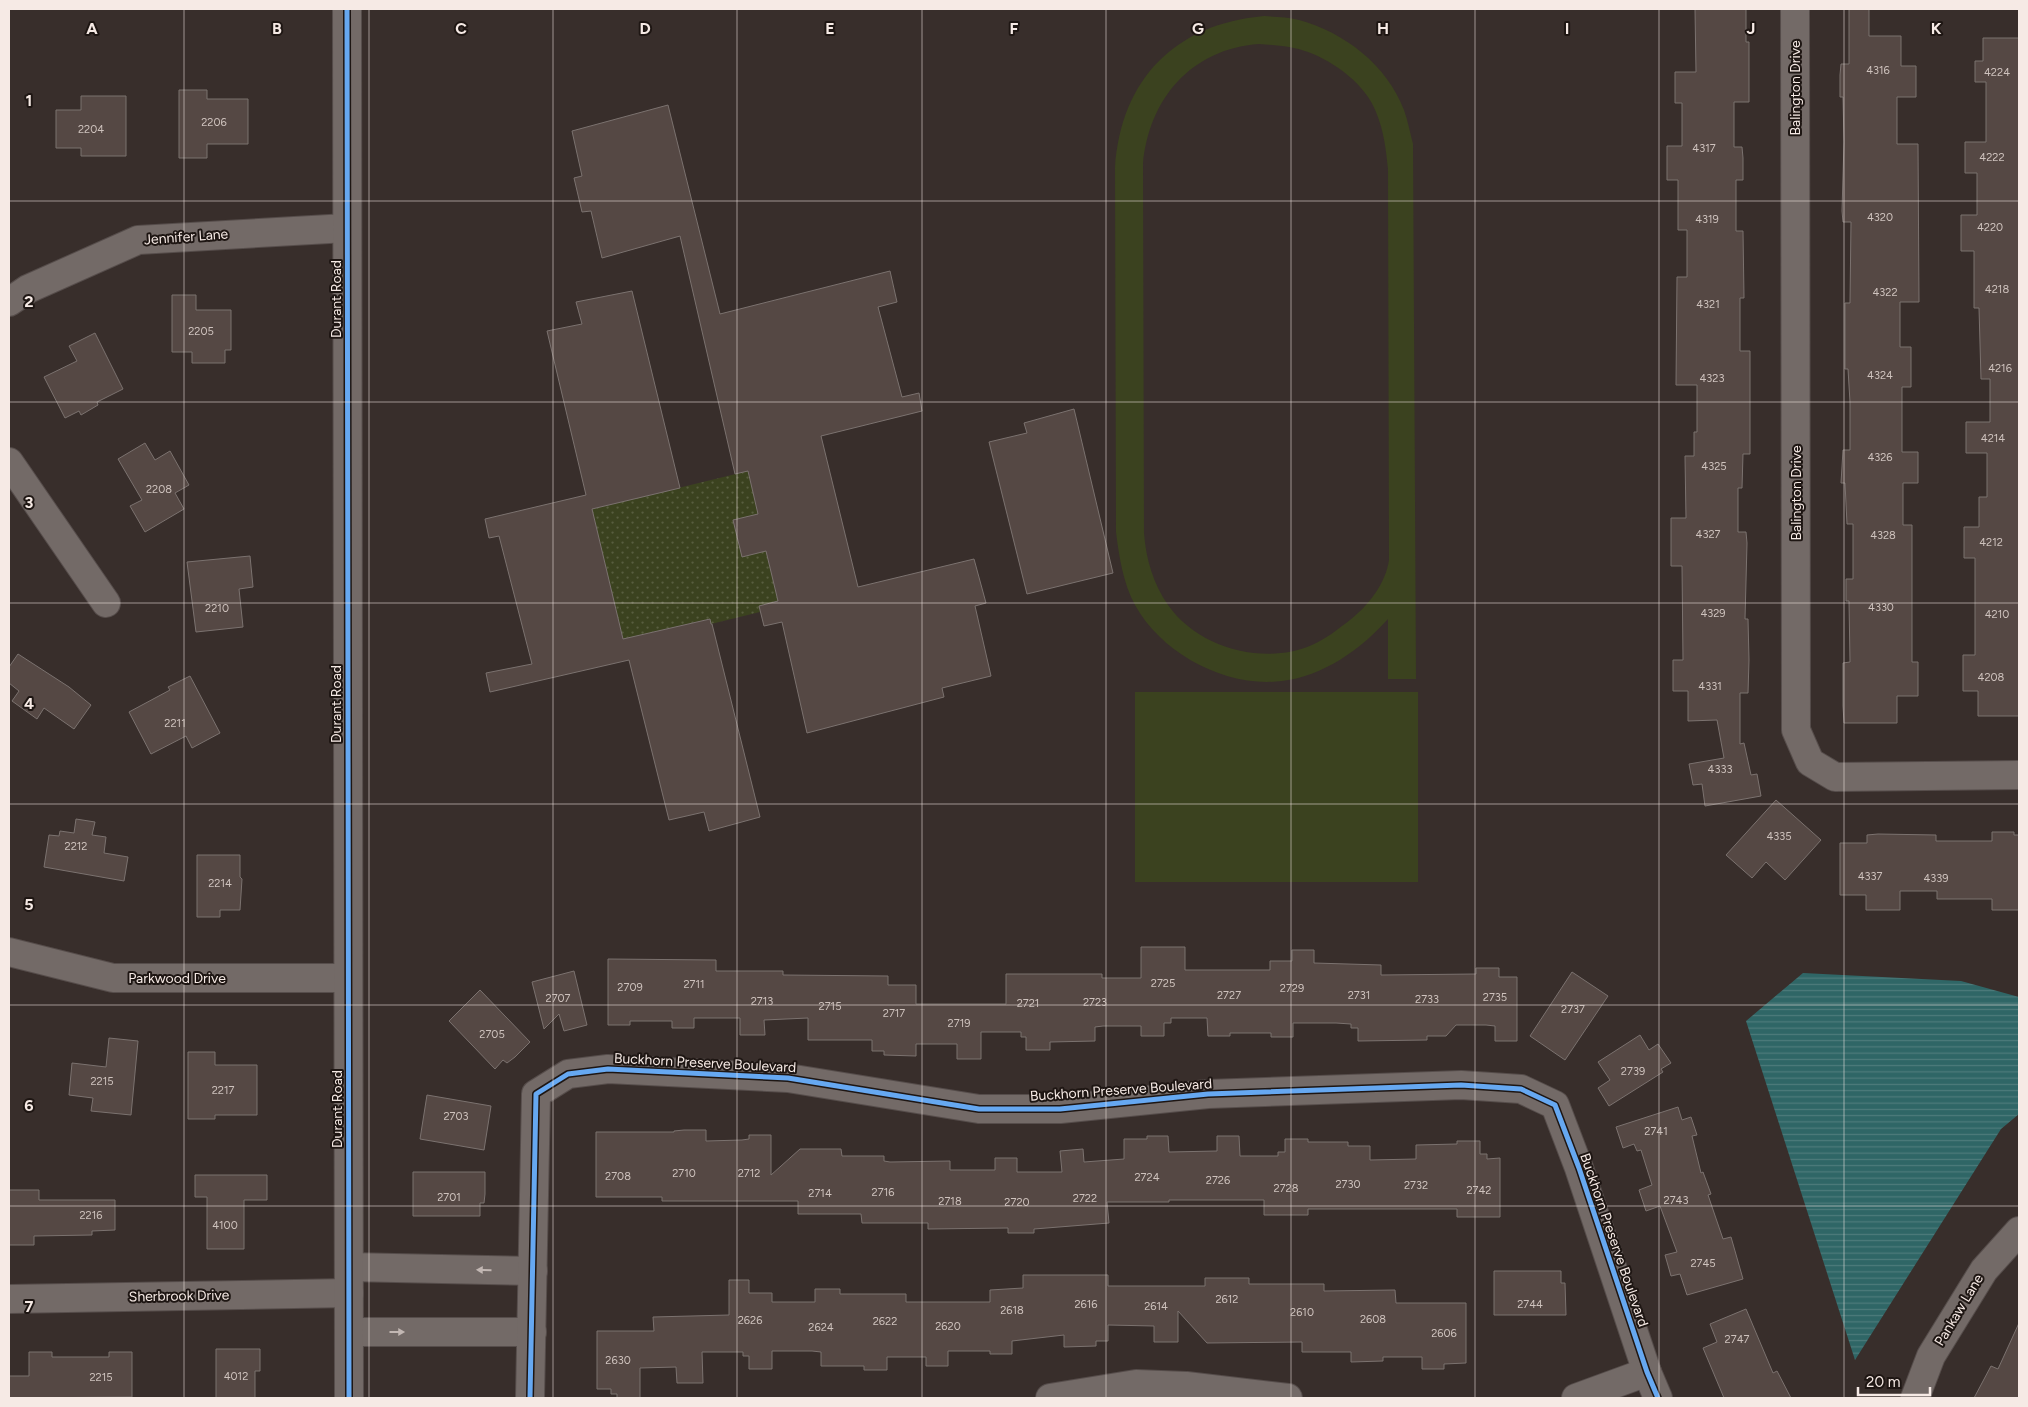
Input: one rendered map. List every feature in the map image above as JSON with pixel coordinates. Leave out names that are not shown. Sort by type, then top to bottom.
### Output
[{"type":"street","name":"Durant Road","points":[[347,9],[349,1398]]},
{"type":"street","name":"Balington Drive","points":[[1795,9],[1796,730],[1810,762],[1835,777],[2019,775]]},
{"type":"street","name":"Jennifer Lane","points":[[9,302],[28,290],[138,240],[346,228]]},
{"type":"street","points":[[9,462],[106,603]]},
{"type":"street","name":"Parkwood Drive","points":[[9,952],[113,978],[348,978]]},
{"type":"street","name":"Buckhorn Preserve Boulevard","points":[[530,1398],[536,1094],[568,1074],[608,1069],[788,1078],[979,1109],[1060,1109],[1208,1094],[1461,1085],[1520,1089],[1555,1105],[1579,1168],[1647,1372],[1658,1398]]},
{"type":"street","name":"Pankaw Lane","points":[[1916,1398],[1931,1356],[1984,1270],[2019,1231]]},
{"type":"street","points":[[348,1280],[533,1271]]},
{"type":"street","name":"Sherbrook Drive","points":[[9,1299],[348,1280]]},
{"type":"street","points":[[348,1332],[532,1332]]},
{"type":"street","points":[[1576,1398],[1647,1372]]},
{"type":"street","points":[[1050,1398],[1136,1384],[1186,1386],[1288,1398]]},
{"type":"green space","points":[[1264,16],[1286,18],[1316,25],[1332,33],[1348,42],[1375,65],[1387,79],[1407,118],[1413,144],[1416,679],[1388,679],[1388,619],[1366,641],[1341,659],[1327,667],[1298,678],[1261,682],[1239,679],[1218,673],[1198,664],[1161,639],[1135,605],[1125,579],[1116,532],[1115,168],[1119,136],[1128,108],[1141,83],[1158,62],[1179,44],[1204,31],[1232,21]],"holes":[[[1259,44],[1296,48],[1318,56],[1339,68],[1357,84],[1371,102],[1379,119],[1388,169],[1389,560],[1387,569],[1380,585],[1369,601],[1357,614],[1336,630],[1312,645],[1293,651],[1273,654],[1233,649],[1214,642],[1196,632],[1181,620],[1168,605],[1154,579],[1146,552],[1144,533],[1143,164],[1147,140],[1154,119],[1164,99],[1194,67],[1213,56],[1235,48]]]},
{"type":"green space","points":[[748,471],[778,601],[759,606],[760,612],[711,624],[709,619],[623,639],[592,509]]},
{"type":"green space","points":[[1135,692],[1418,692],[1418,882],[1135,882]]},
{"type":"water","points":[[1803,973],[1961,981],[2019,997],[2019,1114],[2001,1129],[1855,1360],[1746,1021]]},
{"type":"building","points":[[1695,9],[1746,9],[1746,42],[1749,42],[1749,102],[1734,102],[1734,147],[1742,147],[1743,158],[1743,180],[1736,180],[1736,231],[1743,231],[1744,298],[1740,298],[1740,351],[1750,351],[1750,454],[1743,454],[1742,488],[1738,488],[1738,532],[1746,532],[1747,543],[1745,619],[1748,619],[1749,660],[1748,693],[1740,693],[1740,744],[1744,743],[1751,775],[1757,774],[1761,796],[1705,806],[1702,784],[1693,785],[1689,764],[1724,758],[1717,720],[1688,721],[1688,691],[1673,691],[1673,660],[1683,660],[1682,566],[1671,566],[1671,518],[1686,518],[1685,456],[1694,456],[1694,432],[1697,432],[1697,385],[1676,385],[1677,277],[1687,277],[1687,230],[1678,230],[1678,180],[1667,180],[1667,146],[1682,146],[1682,103],[1675,103],[1675,72],[1696,72]]},
{"type":"building","points":[[1849,9],[1869,9],[1869,36],[1901,36],[1901,66],[1916,66],[1916,97],[1897,97],[1897,144],[1918,144],[1919,302],[1900,302],[1900,347],[1911,347],[1911,387],[1902,387],[1902,452],[1918,452],[1918,483],[1903,483],[1903,525],[1912,525],[1912,662],[1918,662],[1918,696],[1897,696],[1897,723],[1844,723],[1843,663],[1850,662],[1849,601],[1846,601],[1846,579],[1853,579],[1853,524],[1847,524],[1845,483],[1841,483],[1843,450],[1850,450],[1848,369],[1845,369],[1845,303],[1850,303],[1851,222],[1843,222],[1842,211],[1844,142],[1843,97],[1840,97],[1840,75],[1841,64],[1849,64]]},
{"type":"building","points":[[1983,38],[2019,38],[2019,716],[1978,716],[1978,691],[1963,691],[1963,655],[1975,655],[1975,558],[1964,558],[1964,527],[1979,527],[1979,497],[1987,497],[1987,453],[1966,453],[1966,422],[1990,422],[1990,379],[1981,379],[1979,308],[1974,308],[1974,251],[1961,251],[1961,215],[1977,215],[1977,173],[1965,173],[1965,142],[1986,142],[1986,82],[1975,82],[1975,61],[1983,61]]},
{"type":"building","points":[[179,90],[207,90],[207,99],[248,99],[248,144],[207,144],[207,158],[179,158]]},
{"type":"building","points":[[81,96],[126,96],[126,156],[81,156],[81,148],[56,148],[56,110],[81,110]]},
{"type":"building","points":[[668,105],[720,314],[890,271],[897,302],[878,307],[902,397],[919,393],[922,411],[821,436],[858,587],[974,559],[986,603],[975,606],[991,676],[942,688],[944,697],[807,733],[782,622],[764,626],[759,606],[778,601],[766,551],[742,557],[733,520],[758,514],[748,471],[735,474],[680,236],[602,258],[591,211],[582,212],[574,178],[582,176],[572,131]]},
{"type":"building","points":[[632,291],[680,488],[592,509],[623,639],[710,619],[712,624],[760,817],[709,831],[704,812],[669,820],[629,660],[490,692],[486,673],[532,664],[499,536],[489,538],[485,519],[586,495],[547,331],[582,324],[576,302]]},
{"type":"building","points":[[172,295],[196,295],[196,310],[231,310],[231,350],[225,350],[225,363],[192,363],[192,352],[172,352]]},
{"type":"building","points":[[95,333],[123,389],[97,402],[98,405],[81,415],[79,411],[65,418],[44,377],[77,361],[69,346]]},
{"type":"building","points":[[1074,409],[1113,573],[1027,594],[989,442],[1027,433],[1024,423]]},
{"type":"building","points":[[145,443],[155,460],[170,451],[189,485],[175,493],[184,509],[145,532],[130,506],[142,500],[118,459]]},
{"type":"building","points":[[250,556],[253,587],[239,589],[243,627],[196,632],[187,562]]},
{"type":"building","points":[[18,654],[69,687],[91,705],[74,729],[44,708],[37,719],[12,701],[19,691],[9,683],[9,667]]},
{"type":"building","points":[[190,676],[220,733],[192,748],[186,736],[151,754],[129,712],[170,690],[168,687]]},
{"type":"building","points":[[1776,800],[1821,840],[1785,880],[1766,862],[1752,878],[1726,855]]},
{"type":"building","points":[[76,819],[95,822],[92,835],[106,837],[104,853],[128,857],[124,881],[44,867],[49,835],[59,836],[60,831],[74,833]]},
{"type":"building","points":[[1992,832],[2014,832],[2014,835],[2019,835],[2019,910],[1992,910],[1992,899],[1937,899],[1937,891],[1900,891],[1900,910],[1866,910],[1866,895],[1840,895],[1840,843],[1867,843],[1867,835],[1878,834],[1936,835],[1936,841],[1992,841]]},
{"type":"building","points":[[197,855],[240,855],[240,877],[242,879],[240,910],[220,910],[220,917],[197,917]]},
{"type":"building","points":[[1141,947],[1185,947],[1185,970],[1270,970],[1270,961],[1292,961],[1292,950],[1314,950],[1314,963],[1381,965],[1381,975],[1476,974],[1476,968],[1499,968],[1499,977],[1517,977],[1517,1041],[1495,1041],[1495,1026],[1486,1025],[1456,1025],[1446,1036],[1427,1036],[1427,1040],[1358,1041],[1358,1028],[1351,1028],[1351,1024],[1336,1023],[1293,1023],[1293,1037],[1271,1037],[1271,1033],[1230,1033],[1230,1036],[1208,1036],[1207,1018],[1171,1018],[1171,1023],[1164,1023],[1164,1036],[1141,1036],[1141,1026],[1103,1026],[1095,1027],[1095,1041],[1050,1042],[1050,1050],[1026,1050],[1026,1037],[1021,1037],[1021,1032],[981,1032],[981,1059],[957,1059],[957,1044],[916,1044],[916,1056],[884,1055],[884,1051],[872,1051],[872,1040],[808,1040],[808,1018],[764,1020],[765,1035],[740,1035],[740,1018],[694,1018],[694,1028],[672,1028],[672,1021],[630,1021],[630,1025],[608,1025],[608,959],[716,960],[716,971],[783,971],[783,975],[888,976],[888,985],[916,985],[916,1004],[1006,1004],[1006,974],[1102,974],[1102,978],[1141,978]]},
{"type":"building","points":[[574,971],[587,1025],[564,1031],[559,1014],[544,1029],[532,982]]},
{"type":"building","points":[[1572,972],[1608,996],[1565,1060],[1530,1036]]},
{"type":"building","points":[[480,990],[530,1042],[515,1057],[507,1063],[503,1060],[495,1069],[449,1021]]},
{"type":"building","points":[[1640,1035],[1649,1050],[1658,1044],[1671,1063],[1661,1069],[1663,1072],[1609,1106],[1598,1088],[1610,1080],[1598,1062]]},
{"type":"building","points":[[109,1038],[138,1041],[131,1115],[91,1111],[93,1098],[69,1095],[72,1063],[106,1067]]},
{"type":"building","points":[[188,1052],[215,1052],[215,1065],[257,1065],[257,1115],[215,1115],[215,1119],[188,1119]]},
{"type":"building","points":[[427,1095],[491,1106],[484,1150],[420,1139]]},
{"type":"building","points":[[1678,1107],[1682,1120],[1691,1117],[1697,1135],[1692,1136],[1701,1173],[1703,1172],[1711,1194],[1708,1195],[1723,1239],[1731,1237],[1743,1279],[1687,1295],[1680,1274],[1671,1276],[1665,1255],[1677,1252],[1660,1206],[1646,1211],[1639,1190],[1652,1185],[1641,1150],[1637,1151],[1634,1144],[1623,1148],[1616,1127]]},
{"type":"building","points":[[706,1130],[706,1141],[742,1140],[749,1139],[749,1135],[771,1135],[771,1175],[800,1149],[841,1149],[842,1156],[884,1156],[884,1161],[890,1162],[950,1161],[950,1170],[995,1170],[995,1158],[1017,1158],[1017,1172],[1062,1172],[1060,1151],[1083,1149],[1084,1162],[1124,1159],[1124,1139],[1147,1139],[1147,1136],[1168,1136],[1169,1152],[1217,1151],[1217,1136],[1239,1136],[1240,1156],[1278,1156],[1278,1152],[1285,1152],[1285,1139],[1308,1139],[1308,1142],[1348,1142],[1348,1146],[1370,1146],[1370,1160],[1416,1159],[1416,1145],[1457,1144],[1457,1141],[1480,1141],[1480,1154],[1487,1154],[1487,1159],[1500,1158],[1500,1217],[1457,1217],[1457,1209],[1308,1209],[1308,1215],[1264,1215],[1264,1200],[1107,1202],[1109,1223],[1034,1229],[1034,1233],[1008,1233],[1008,1228],[928,1229],[928,1223],[862,1223],[861,1214],[798,1214],[798,1201],[662,1201],[662,1197],[596,1197],[596,1132],[674,1132]]},
{"type":"building","points":[[413,1172],[485,1172],[484,1203],[480,1203],[480,1216],[413,1216]]},
{"type":"building","points":[[195,1175],[267,1175],[267,1200],[244,1200],[244,1249],[207,1249],[207,1197],[195,1197]]},
{"type":"building","points":[[9,1190],[39,1190],[39,1200],[115,1200],[115,1230],[92,1231],[92,1235],[34,1236],[34,1245],[9,1245]]},
{"type":"building","points":[[1494,1271],[1561,1271],[1561,1283],[1565,1283],[1566,1315],[1494,1315]]},
{"type":"building","points":[[1023,1275],[1108,1275],[1108,1286],[1205,1286],[1205,1278],[1249,1278],[1249,1284],[1324,1284],[1324,1291],[1395,1290],[1396,1303],[1466,1303],[1466,1363],[1444,1364],[1444,1369],[1422,1369],[1422,1357],[1383,1357],[1383,1361],[1351,1362],[1351,1352],[1302,1352],[1302,1342],[1207,1343],[1178,1311],[1178,1342],[1154,1342],[1154,1326],[1108,1325],[1108,1341],[1096,1341],[1096,1346],[1064,1347],[1064,1335],[1012,1341],[1012,1354],[990,1354],[990,1351],[948,1351],[948,1366],[926,1366],[926,1357],[887,1357],[887,1370],[864,1370],[864,1366],[821,1366],[821,1352],[812,1351],[772,1351],[772,1369],[749,1369],[749,1356],[743,1356],[743,1352],[702,1352],[703,1383],[677,1383],[676,1367],[640,1368],[640,1398],[617,1398],[617,1394],[611,1394],[611,1389],[597,1389],[597,1331],[654,1331],[653,1317],[729,1315],[729,1280],[749,1280],[749,1293],[772,1293],[772,1302],[815,1302],[815,1289],[840,1289],[840,1294],[906,1294],[906,1302],[990,1302],[990,1290],[1023,1288]]},
{"type":"building","points":[[1746,1309],[1773,1373],[1777,1371],[1791,1398],[1724,1398],[1703,1348],[1717,1342],[1710,1324]]},
{"type":"building","points":[[2019,1323],[2019,1398],[1974,1398],[1991,1366],[1998,1369]]},
{"type":"building","points":[[216,1349],[260,1349],[260,1371],[255,1371],[255,1398],[216,1398]]},
{"type":"building","points":[[29,1352],[52,1352],[52,1357],[109,1357],[109,1352],[132,1352],[132,1397],[9,1398],[9,1376],[29,1376]]},
{"type":"cycle path","points":[[347,9],[349,1398]]},
{"type":"cycle path","points":[[530,1398],[536,1094],[568,1074],[608,1069],[788,1078],[979,1109],[1060,1109],[1208,1094],[1461,1085],[1521,1089],[1555,1105],[1579,1168],[1647,1372],[1658,1398]]}]
